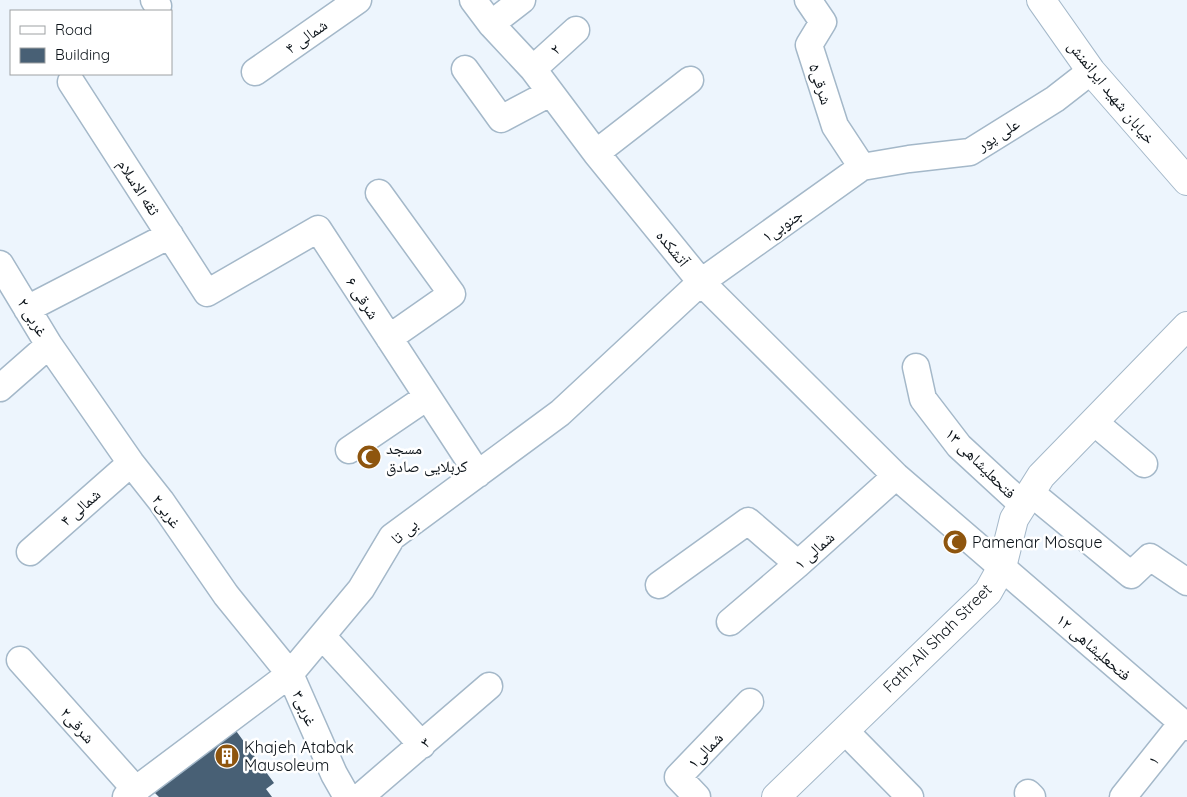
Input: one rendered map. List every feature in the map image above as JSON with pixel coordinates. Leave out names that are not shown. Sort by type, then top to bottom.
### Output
[{"type":"street","name":"۴ شمالی","points":[[255,72],[358,0]]},
{"type":"street","name":"آتشکده","points":[[473,0],[491,24],[533,69],[596,153],[701,282],[896,476],[1002,567]]},
{"type":"street","points":[[491,24],[522,0]]},
{"type":"street","name":"شرقی۵","points":[[808,0],[823,22],[809,45],[835,126],[862,167]]},
{"type":"street","name":"خیابان شهید ایرانمنش","points":[[1041,0],[1091,71],[1187,181]]},
{"type":"street","name":"۲","points":[[533,69],[576,30]]},
{"type":"street","points":[[465,69],[501,119],[550,93]]},
{"type":"street","name":"علی پور","points":[[862,167],[970,152],[1054,99],[1091,71]]},
{"type":"street","points":[[596,153],[690,80]]},
{"type":"street","name":"ثقه الاسلام","points":[[71,82],[207,293]]},
{"type":"street","name":"جنوبی۱","points":[[701,282],[862,167]]},
{"type":"street","points":[[378,193],[452,294],[389,338]]},
{"type":"street","name":"۶ شرقی","points":[[207,293],[318,229],[478,474]]},
{"type":"street","points":[[27,308],[170,235]]},
{"type":"street","name":"۲ غربی","points":[[0,264],[50,345]]},
{"type":"street","name":"بی تا","points":[[131,794],[290,674],[361,589],[392,537],[560,413],[701,282]]},
{"type":"street","name":"Fath-Ali Shah Street","points":[[782,795],[844,731],[988,592],[1002,567],[1014,519],[1040,476],[1187,326]]},
{"type":"street","points":[[0,388],[50,345]]},
{"type":"street","name":"غربی۲","points":[[50,345],[130,463],[161,500],[226,595],[290,674]]},
{"type":"street","name":"فتحعلیشاهی ۱۳","points":[[916,368],[923,399],[959,446],[1131,575],[1150,557],[1187,582]]},
{"type":"street","points":[[349,450],[427,397]]},
{"type":"street","points":[[1094,422],[1144,464]]},
{"type":"street","name":"۴ شمالی","points":[[30,552],[130,463]]},
{"type":"street","name":"۱ شمالی","points":[[730,622],[896,476]]},
{"type":"street","points":[[659,585],[748,521],[798,564]]},
{"type":"street","name":"فتحعلیشاهی ۱۲","points":[[1002,567],[1185,725]]},
{"type":"street","points":[[322,636],[422,745]]},
{"type":"street","name":"شرقی۲","points":[[20,660],[131,794]]},
{"type":"street","name":"غربی۳","points":[[290,674],[334,774],[347,797]]},
{"type":"street","name":"۳","points":[[360,797],[489,686]]},
{"type":"street","name":"شمالی۱","points":[[697,797],[678,777],[750,702]]},
{"type":"street","name":"۱","points":[[1123,797],[1185,725]]},
{"type":"street","points":[[844,731],[910,797]]},
{"type":"building","name":"Khajeh Atabak Mausoleum","points":[[234,728],[274,783],[266,789],[272,797],[159,797],[154,792]]},
{"type":"place","name":"مسجد کربلایی صادق","points":[[369,457]]},
{"type":"place","name":"Pamenar Mosque","points":[[955,542]]},
{"type":"place","name":"Khajeh Atabak Mausoleum","points":[[227,756]]}]
